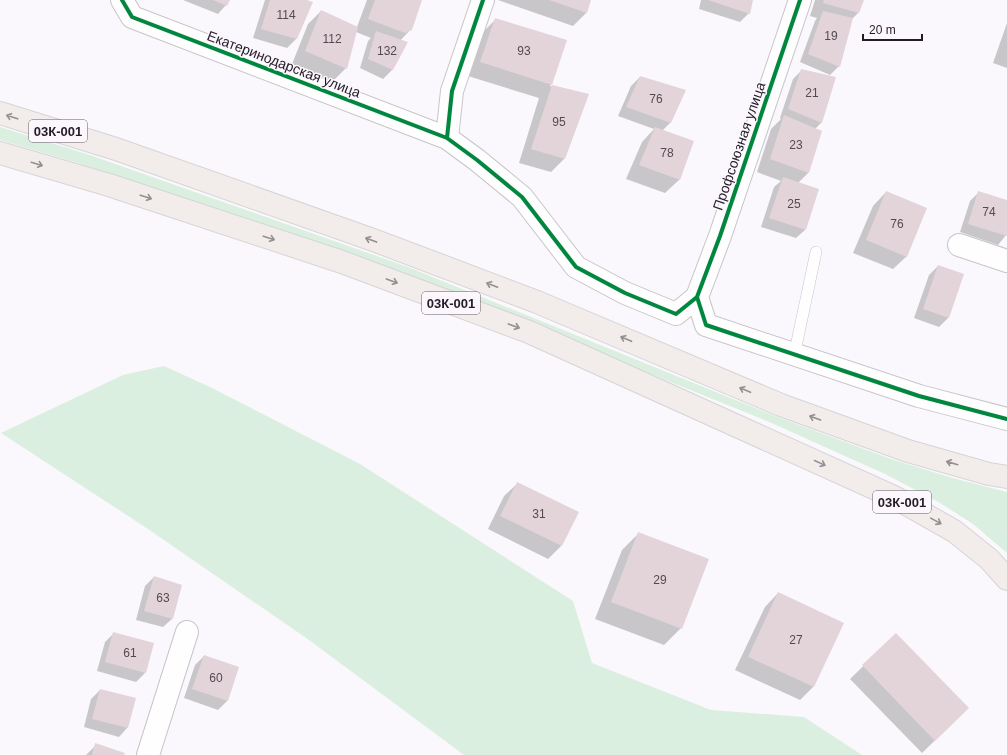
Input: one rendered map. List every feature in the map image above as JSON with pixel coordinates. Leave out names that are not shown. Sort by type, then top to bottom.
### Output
[{"type":"main road","name":"03К-001","points":[[0,113],[116,149],[376,241],[537,302],[789,408],[908,451],[989,474],[1007,477]]},
{"type":"main road","name":"03К-001","points":[[0,153],[108,185],[342,262],[529,332],[894,497],[954,531],[989,559],[1007,579]]},
{"type":"street","name":"Екатеринодарская улица","points":[[122,0],[132,17],[447,138],[477,160],[522,197],[576,267],[625,293],[676,314],[696,297]]},
{"type":"street","points":[[447,138],[452,91],[483,0]]},
{"type":"street","name":"Профсоюзная улица","points":[[696,297],[720,236],[800,0]]},
{"type":"street","points":[[959,245],[1007,261]]},
{"type":"street","points":[[696,297],[706,325],[794,356],[919,396],[1007,419]]},
{"type":"street","points":[[148,755],[186,632]]},
{"type":"lane","points":[[794,356],[816,252]]},
{"type":"green space","points":[[0,127],[87,154],[408,267],[775,416],[894,460],[953,478],[1007,492],[1007,553],[973,524],[940,503],[885,474],[767,421],[403,274],[78,163],[0,140]]},
{"type":"green space","points":[[164,366],[210,387],[360,464],[573,601],[592,663],[711,710],[804,717],[862,755],[464,755],[309,640],[148,529],[1,433],[123,375]]},
{"type":"building","points":[[213,0],[230,0],[227,6]]},
{"type":"building","points":[[270,0],[307,0],[313,2],[297,39],[261,29]]},
{"type":"building","points":[[375,0],[422,0],[412,30],[405,33],[368,19]]},
{"type":"building","points":[[549,0],[591,0],[587,13]]},
{"type":"building","points":[[708,0],[753,0],[750,14]]},
{"type":"building","points":[[824,0],[864,0],[859,13],[823,3]]},
{"type":"building","points":[[321,10],[358,27],[347,69],[305,51]]},
{"type":"building","points":[[823,11],[853,18],[840,67],[808,54]]},
{"type":"building","points":[[495,18],[567,40],[552,85],[480,62]]},
{"type":"building","points":[[376,31],[408,42],[393,70],[368,59]]},
{"type":"building","points":[[801,69],[836,77],[822,123],[788,109]]},
{"type":"building","points":[[640,76],[686,90],[671,123],[626,107]]},
{"type":"building","points":[[552,85],[589,94],[565,159],[531,149]]},
{"type":"building","points":[[784,115],[822,131],[809,173],[770,159]]},
{"type":"building","points":[[655,127],[694,141],[680,180],[639,165]]},
{"type":"building","points":[[783,177],[819,189],[806,230],[769,218]]},
{"type":"building","points":[[886,191],[927,208],[907,257],[866,240]]},
{"type":"building","points":[[978,191],[1007,200],[1007,236],[968,224]]},
{"type":"building","points":[[938,265],[964,274],[949,318],[923,309]]},
{"type":"building","points":[[517,482],[579,512],[562,546],[500,516]]},
{"type":"building","points":[[638,532],[709,559],[682,629],[611,602]]},
{"type":"building","points":[[154,576],[182,585],[173,619],[144,611]]},
{"type":"building","points":[[778,592],[844,623],[814,687],[748,657]]},
{"type":"building","points":[[113,632],[154,643],[146,673],[105,662]]},
{"type":"building","points":[[896,633],[969,708],[935,741],[862,665]]},
{"type":"building","points":[[204,655],[239,667],[228,701],[192,689]]},
{"type":"building","points":[[100,689],[136,698],[128,728],[92,719]]},
{"type":"building","points":[[95,743],[125,753],[124,755],[92,755]]},
{"type":"cycle path","points":[[122,0],[132,17],[447,138]]},
{"type":"cycle path","points":[[483,0],[452,91],[447,138],[477,160],[522,197],[576,267],[625,293],[676,314],[697,297],[720,236],[800,0]]},
{"type":"cycle path","points":[[697,297],[706,325],[919,396],[1007,419]]}]
